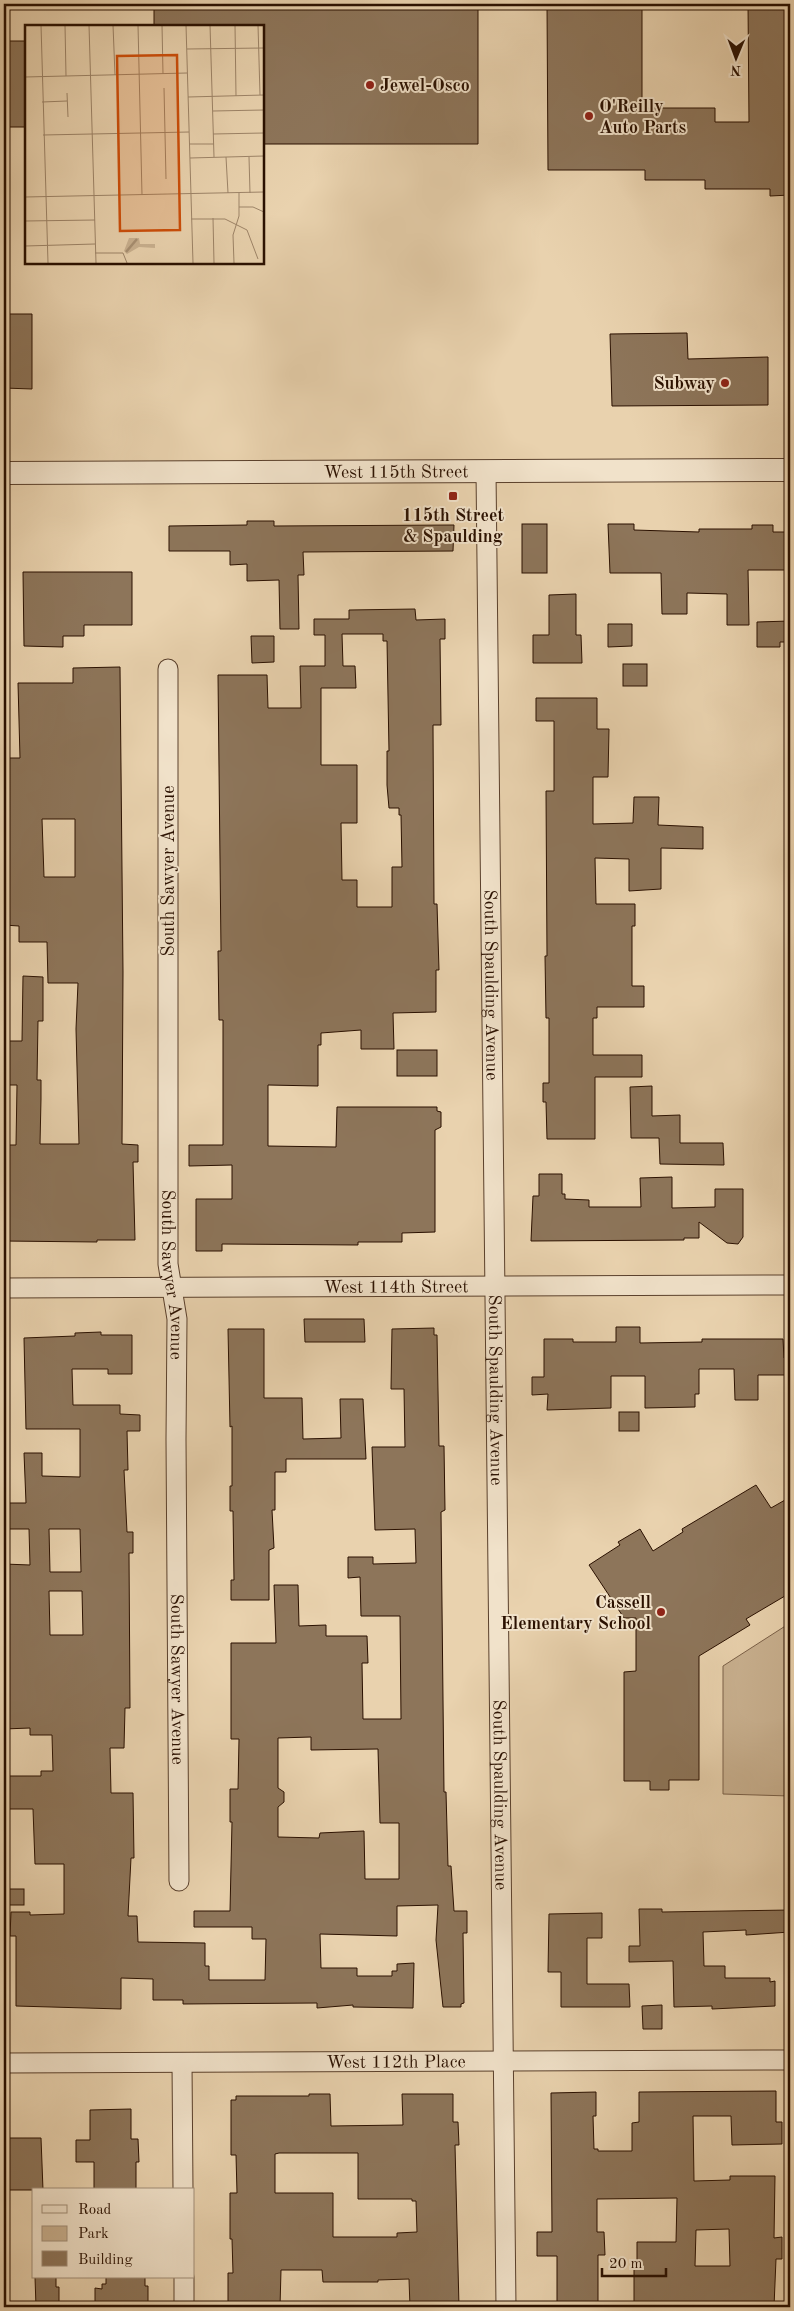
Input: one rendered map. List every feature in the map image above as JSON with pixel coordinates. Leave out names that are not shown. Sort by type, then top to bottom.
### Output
[{"type":"street","name":"West 115th Street","points":[[4,473],[790,470]]},
{"type":"street","name":"South Spaulding Avenue","points":[[486,471],[494,1286],[505,2061],[506,2307]]},
{"type":"street","name":"South Sawyer Avenue","points":[[168,669],[168,1264],[177,1319],[179,1881]]},
{"type":"street","name":"West 114th Street","points":[[4,1288],[172,1289],[790,1285]]},
{"type":"street","name":"West 112th Place","points":[[4,2063],[790,2060]]},
{"type":"street","points":[[182,2062],[183,2188]]},
{"type":"street","points":[[184,2278],[184,2307]]},
{"type":"green space","points":[[790,1623],[790,1796],[723,1794],[723,1666]]},
{"type":"building","name":"Jewel-Osco","points":[[154,4],[478,4],[478,144],[264,144],[264,25],[154,25]]},
{"type":"building","points":[[547,4],[642,4],[642,108],[715,108],[715,122],[749,122],[748,4],[790,4],[790,195],[770,196],[770,189],[705,189],[705,180],[645,180],[645,170],[548,170]]},
{"type":"building","points":[[4,41],[25,41],[25,127],[4,127]]},
{"type":"building","points":[[4,314],[32,314],[32,389],[4,388]]},
{"type":"building","points":[[687,333],[688,359],[768,357],[768,405],[612,406],[610,334]]},
{"type":"building","points":[[247,521],[274,521],[274,526],[454,525],[453,551],[303,552],[304,575],[298,575],[299,629],[280,629],[279,580],[247,581],[247,564],[230,565],[230,551],[169,551],[169,526],[247,525]]},
{"type":"building","points":[[522,524],[547,524],[547,573],[522,573]]},
{"type":"building","points":[[608,524],[634,524],[634,530],[699,532],[699,529],[752,529],[752,525],[773,525],[773,532],[790,532],[790,570],[748,570],[749,625],[727,625],[727,594],[687,593],[687,614],[662,614],[661,573],[610,573]]},
{"type":"building","points":[[23,572],[132,572],[132,625],[84,625],[84,636],[63,636],[63,647],[24,646]]},
{"type":"building","points":[[576,594],[576,635],[581,635],[582,663],[533,663],[533,635],[549,635],[549,595]]},
{"type":"building","points":[[415,609],[416,620],[445,619],[445,639],[440,639],[441,725],[433,725],[434,904],[437,904],[439,970],[436,970],[436,1012],[393,1013],[394,1049],[361,1049],[361,1030],[321,1033],[321,1045],[318,1045],[318,1086],[268,1085],[268,1146],[336,1147],[337,1107],[437,1107],[437,1111],[441,1112],[441,1127],[435,1130],[435,1232],[402,1233],[402,1242],[358,1242],[358,1245],[222,1244],[222,1251],[196,1251],[196,1199],[232,1199],[232,1165],[189,1166],[189,1145],[223,1145],[223,1020],[219,1020],[218,951],[221,951],[218,675],[267,675],[268,708],[301,708],[300,666],[325,666],[325,635],[314,635],[314,619],[349,619],[349,610]],"holes":[[[342,634],[383,634],[383,641],[387,641],[389,751],[387,751],[387,785],[389,808],[399,808],[399,815],[401,815],[402,867],[392,867],[392,907],[357,907],[357,880],[342,880],[341,823],[357,823],[357,765],[321,765],[321,688],[356,688],[355,666],[343,666]]]},
{"type":"building","points":[[790,621],[790,642],[780,642],[780,647],[757,647],[757,622]]},
{"type":"building","points":[[608,624],[632,624],[632,646],[608,647]]},
{"type":"building","points":[[251,636],[274,636],[274,662],[252,663]]},
{"type":"building","points":[[623,664],[647,664],[647,686],[623,686]]},
{"type":"building","points":[[120,667],[123,972],[122,1144],[138,1145],[138,1162],[133,1162],[135,1240],[97,1240],[97,1242],[4,1241],[4,1185],[9,1185],[9,1145],[16,1145],[17,1085],[4,1085],[4,1041],[22,1041],[23,976],[43,977],[43,1021],[38,1021],[37,1080],[41,1080],[40,1144],[79,1144],[76,1029],[78,983],[48,983],[47,942],[19,942],[19,926],[4,925],[4,758],[20,758],[18,683],[73,683],[73,668]],"holes":[[[42,819],[75,819],[75,877],[44,877]]]},
{"type":"building","points":[[536,698],[597,698],[597,729],[609,729],[608,777],[593,777],[593,824],[633,823],[634,797],[659,797],[658,825],[703,827],[703,849],[661,848],[661,889],[629,891],[629,859],[595,858],[596,904],[635,904],[635,926],[632,926],[632,986],[644,986],[644,1007],[597,1007],[597,1018],[593,1018],[593,1055],[642,1055],[642,1077],[595,1077],[595,1139],[547,1139],[546,1102],[543,1102],[543,1083],[549,1083],[549,1018],[546,1018],[545,956],[547,956],[546,791],[554,791],[554,721],[536,721]]},
{"type":"building","points":[[397,1050],[437,1050],[437,1076],[397,1076]]},
{"type":"building","points":[[652,1086],[652,1116],[680,1115],[680,1143],[723,1143],[724,1165],[660,1164],[659,1138],[631,1138],[630,1087]]},
{"type":"building","points":[[539,1174],[562,1174],[562,1194],[565,1194],[565,1199],[589,1200],[589,1207],[641,1207],[640,1178],[672,1177],[672,1208],[715,1207],[715,1189],[743,1189],[743,1237],[738,1244],[727,1243],[699,1222],[699,1238],[684,1238],[684,1240],[531,1241],[533,1196],[539,1196]]},
{"type":"building","points":[[304,1319],[364,1319],[365,1342],[305,1342]]},
{"type":"building","points":[[616,1327],[640,1327],[640,1343],[702,1342],[702,1339],[783,1339],[784,1358],[790,1358],[790,1375],[758,1375],[758,1400],[735,1400],[734,1369],[699,1369],[699,1394],[695,1394],[695,1407],[645,1408],[645,1376],[611,1376],[611,1408],[547,1410],[548,1394],[532,1395],[532,1377],[544,1377],[544,1339],[573,1339],[573,1342],[616,1342]]},
{"type":"building","points":[[434,1328],[434,1335],[437,1335],[439,1446],[444,1446],[445,1510],[441,1512],[444,1792],[446,1792],[448,1866],[451,1866],[454,1911],[467,1911],[467,1933],[463,1933],[464,2003],[461,2004],[461,2007],[443,2007],[436,1940],[438,1905],[397,1906],[397,1936],[320,1934],[321,1968],[357,1968],[357,1976],[392,1976],[392,1971],[397,1971],[397,1964],[414,1963],[413,2008],[353,2007],[353,2005],[317,2008],[317,2003],[183,2004],[183,2000],[153,2000],[153,1979],[121,1978],[121,2009],[16,2006],[16,1936],[10,1936],[11,1912],[30,1912],[30,1915],[64,1914],[64,1864],[35,1864],[33,1809],[7,1809],[7,1776],[41,1776],[41,1771],[53,1771],[52,1735],[30,1735],[30,1728],[4,1729],[4,1564],[30,1565],[29,1529],[4,1529],[4,1503],[26,1503],[24,1453],[42,1453],[42,1476],[80,1477],[80,1429],[26,1429],[24,1338],[75,1336],[75,1333],[101,1332],[101,1335],[132,1335],[132,1374],[108,1374],[108,1369],[72,1369],[73,1405],[120,1405],[120,1414],[140,1415],[140,1431],[127,1431],[128,1470],[124,1470],[127,1532],[133,1532],[133,1553],[129,1553],[130,1708],[125,1708],[124,1748],[110,1748],[111,1793],[133,1793],[134,1858],[131,1858],[128,1916],[137,1916],[138,1942],[205,1943],[205,1966],[209,1966],[209,1980],[265,1980],[266,1939],[252,1939],[252,1927],[194,1927],[194,1911],[230,1911],[232,1822],[230,1822],[230,1789],[238,1789],[239,1739],[231,1739],[231,1643],[276,1643],[274,1585],[298,1585],[299,1626],[326,1625],[326,1636],[367,1636],[368,1663],[362,1663],[363,1719],[401,1719],[400,1616],[361,1616],[360,1577],[348,1578],[348,1557],[373,1557],[373,1564],[416,1563],[415,1529],[375,1530],[372,1447],[405,1447],[404,1389],[391,1389],[392,1329]],"holes":[[[49,1529],[80,1529],[81,1572],[50,1572]],[[49,1591],[82,1591],[83,1635],[50,1635]],[[311,1737],[311,1750],[378,1749],[380,1823],[399,1823],[399,1879],[365,1879],[364,1831],[320,1833],[319,1838],[278,1837],[278,1807],[284,1802],[284,1792],[278,1788],[278,1738]]]},
{"type":"building","points":[[228,1329],[264,1329],[264,1398],[302,1398],[303,1439],[341,1438],[340,1399],[363,1399],[366,1459],[286,1459],[286,1472],[275,1472],[275,1510],[272,1510],[274,1548],[269,1550],[269,1600],[231,1600],[231,1580],[234,1580],[233,1511],[230,1511],[232,1426],[230,1427]]},
{"type":"building","points":[[619,1412],[639,1412],[639,1431],[619,1431]]},
{"type":"building","points":[[756,1485],[771,1508],[785,1500],[790,1509],[790,1593],[746,1619],[750,1625],[699,1656],[699,1780],[669,1780],[669,1790],[650,1790],[650,1781],[624,1781],[624,1672],[636,1671],[636,1618],[624,1618],[589,1565],[620,1545],[618,1542],[640,1529],[653,1551],[683,1532],[682,1529]]},
{"type":"building","points":[[4,1889],[24,1889],[24,1905],[4,1905]]},
{"type":"building","points":[[639,1909],[662,1909],[662,1912],[790,1910],[790,1932],[746,1935],[746,1930],[703,1932],[704,1966],[725,1966],[725,1978],[770,1978],[770,1982],[775,1981],[775,2006],[712,2009],[712,2006],[674,2007],[673,1961],[629,1962],[629,1946],[640,1946]]},
{"type":"building","points":[[602,1913],[602,1938],[587,1938],[587,1984],[629,1984],[630,2007],[561,2007],[561,1972],[548,1972],[549,1914]]},
{"type":"building","points":[[662,2005],[662,2029],[643,2029],[642,2006]]},
{"type":"building","points":[[776,2091],[776,2122],[782,2122],[782,2144],[732,2145],[731,2116],[693,2116],[694,2181],[730,2180],[730,2176],[775,2176],[774,2238],[782,2237],[782,2259],[776,2259],[774,2307],[634,2307],[634,2267],[637,2267],[637,2242],[676,2242],[677,2198],[597,2199],[597,2232],[604,2232],[605,2255],[598,2255],[598,2307],[557,2307],[557,2256],[537,2256],[537,2232],[552,2232],[551,2093],[596,2092],[596,2116],[593,2116],[594,2149],[598,2149],[598,2151],[632,2151],[632,2123],[639,2122],[639,2092]],"holes":[[[729,2229],[730,2266],[695,2266],[696,2230]]]},
{"type":"building","points":[[309,2094],[330,2094],[331,2126],[403,2125],[402,2094],[453,2094],[453,2122],[458,2122],[459,2145],[455,2145],[459,2307],[410,2307],[409,2279],[378,2280],[378,2282],[323,2282],[322,2270],[281,2270],[280,2307],[228,2307],[228,2273],[233,2273],[232,2239],[230,2239],[230,2193],[237,2193],[236,2155],[231,2155],[231,2100],[236,2100],[236,2096],[309,2096]],"holes":[[[358,2153],[358,2199],[412,2199],[412,2201],[416,2201],[417,2232],[397,2233],[397,2237],[333,2237],[333,2193],[275,2193],[275,2154]]]},
{"type":"building","points":[[131,2109],[131,2139],[138,2139],[139,2162],[136,2162],[136,2188],[94,2188],[94,2162],[76,2162],[76,2140],[90,2140],[90,2110]]},
{"type":"building","points":[[4,2138],[41,2138],[43,2188],[4,2190]]},
{"type":"building","points":[[35,2278],[56,2278],[56,2287],[59,2287],[59,2307],[36,2307]]},
{"type":"building","points":[[106,2278],[145,2278],[145,2286],[148,2286],[148,2307],[95,2305],[95,2288],[102,2289],[102,2284],[106,2284]]},
{"type":"place","name":"Jewel-Osco","points":[[370,85]]},
{"type":"place","name":"O'Reilly Auto Parts","points":[[589,116]]},
{"type":"place","name":"Subway","points":[[725,383]]},
{"type":"place","name":"115th Street & Spaulding","points":[[453,496]]},
{"type":"place","name":"Cassell Elementary School","points":[[661,1612]]}]
